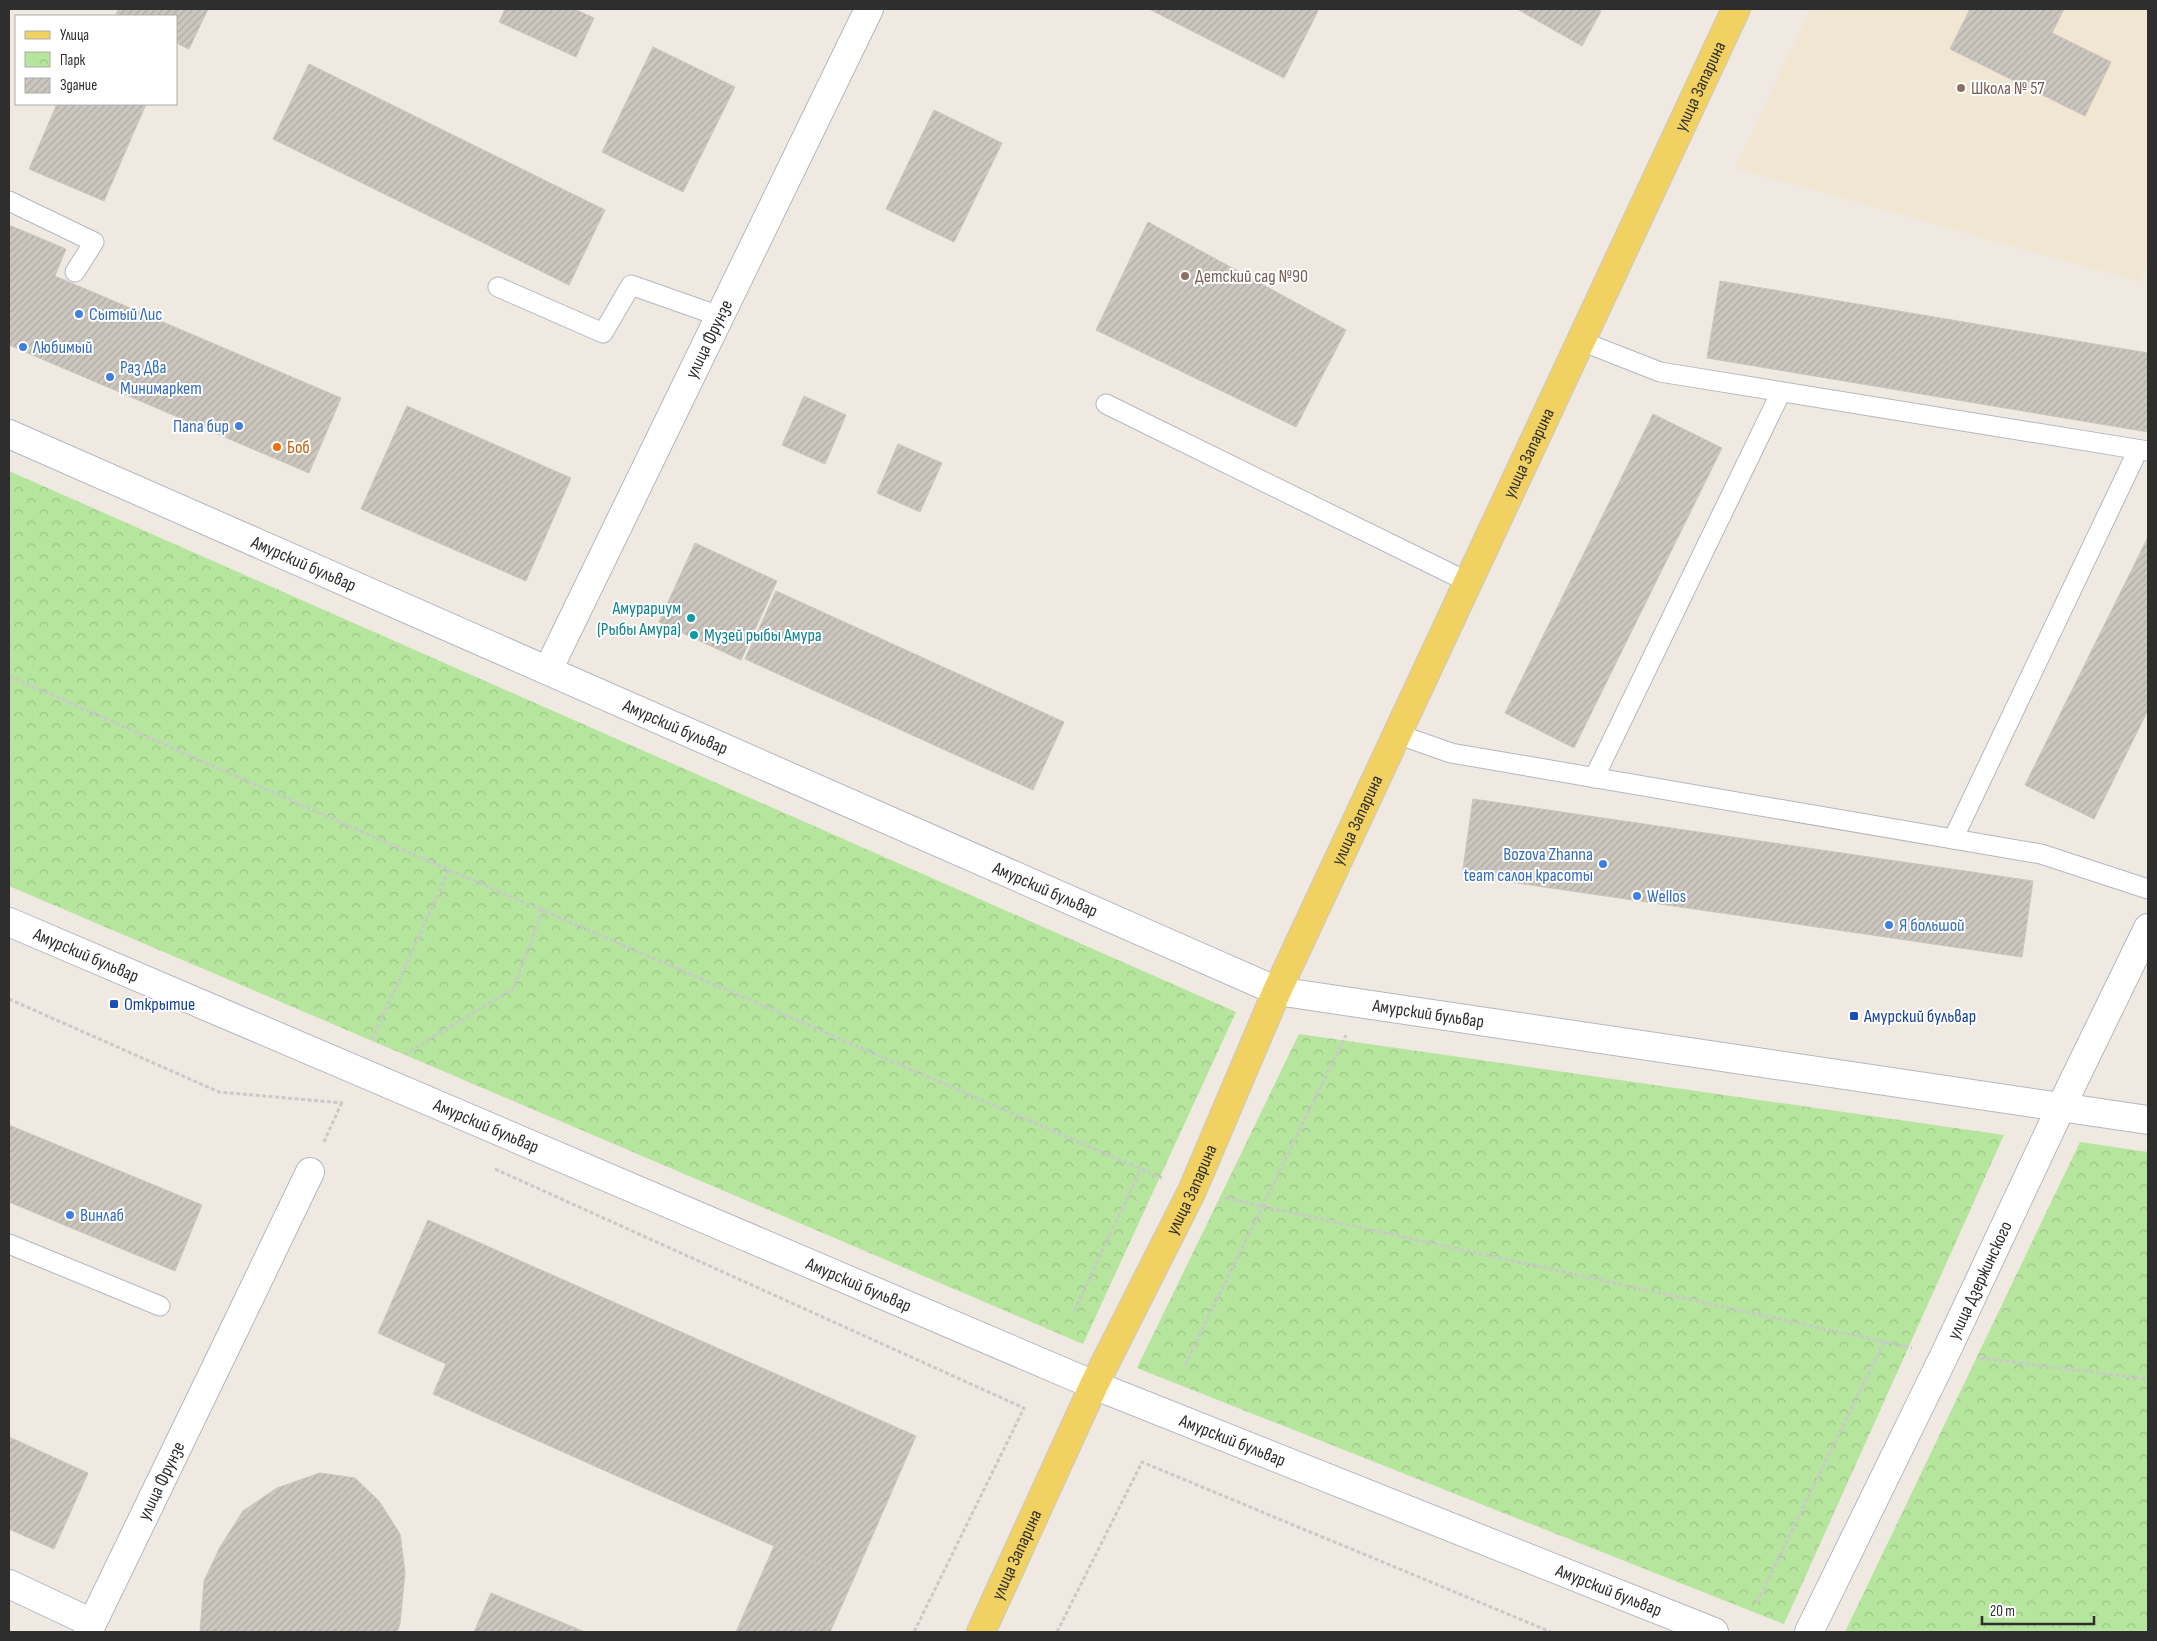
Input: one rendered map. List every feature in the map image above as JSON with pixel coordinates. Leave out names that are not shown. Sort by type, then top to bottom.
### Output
[{"type":"main road","name":"улица Запарина","points":[[981,1632],[1094,1386],[1192,1191],[1277,991],[1736,9]]},
{"type":"street","name":"улица Фрунзе","points":[[548,670],[869,9]]},
{"type":"street","name":"Амурский бульвар","points":[[9,434],[1277,991],[2148,1120]]},
{"type":"street","name":"Амурский бульвар","points":[[9,922],[1094,1386],[1714,1632]]},
{"type":"street","name":"улица Дзержинского","points":[[1809,1632],[1945,1354],[2061,1107],[2148,928]]},
{"type":"street","name":"улица Фрунзе","points":[[90,1628],[310,1172]]},
{"type":"street","points":[[9,1584],[90,1628]]},
{"type":"lane","points":[[9,200],[94,242],[75,272]]},
{"type":"lane","points":[[498,287],[603,333],[632,284],[720,316]]},
{"type":"lane","points":[[1581,341],[1660,372],[2143,450],[1953,839]]},
{"type":"lane","points":[[1594,778],[1780,392]]},
{"type":"lane","points":[[1106,404],[1468,582]]},
{"type":"lane","points":[[1397,734],[1451,754],[2041,854],[2148,889]]},
{"type":"lane","points":[[9,1244],[160,1306]]},
{"type":"path","points":[[9,676],[450,870],[1192,1191],[1945,1354],[2148,1379]]},
{"type":"path","points":[[357,1071],[450,870]]},
{"type":"path","points":[[400,1058],[513,989],[543,910]]},
{"type":"path","points":[[9,999],[219,1092],[342,1103],[351,1107]]},
{"type":"path","points":[[1185,1365],[1362,1003]]},
{"type":"path","points":[[310,1172],[342,1103]]},
{"type":"path","points":[[487,1165],[1024,1408],[914,1632]]},
{"type":"path","points":[[1074,1311],[1141,1169]]},
{"type":"path","points":[[1758,1602],[1884,1342]]},
{"type":"path","points":[[1057,1632],[1142,1462],[1550,1632]]},
{"type":"shaded area","name":"Школа № 57","points":[[1811,9],[2148,9],[2148,263],[2140,282],[1735,168]]},
{"type":"green space","points":[[9,471],[1236,1012],[1083,1344],[9,886]]},
{"type":"green space","points":[[1299,1034],[2004,1135],[1784,1624],[1137,1368]]},
{"type":"green space","points":[[2080,1142],[2148,1152],[2148,1632],[1845,1632]]},
{"type":"building","points":[[119,9],[208,9],[189,49],[178,44],[178,15],[116,14]]},
{"type":"building","points":[[505,9],[574,9],[594,18],[576,57],[499,22]]},
{"type":"building","points":[[1149,9],[1314,9],[1318,11],[1284,78]]},
{"type":"building","points":[[1517,9],[1597,9],[1601,11],[1582,46]]},
{"type":"building","points":[[1970,9],[2064,9],[2052,33],[2111,62],[2085,116],[1950,49]]},
{"type":"building","points":[[653,47],[735,87],[683,192],[602,152]]},
{"type":"building","points":[[309,64],[605,210],[569,285],[273,139]]},
{"type":"building","points":[[57,105],[146,105],[104,201],[29,169]]},
{"type":"building","points":[[934,110],[1002,143],[954,242],[886,209]]},
{"type":"building","name":"Детский сад №90","points":[[1148,222],[1346,330],[1296,427],[1096,330]]},
{"type":"building","points":[[9,225],[66,249],[55,276],[341,398],[309,473],[9,345]]},
{"type":"building","points":[[1720,281],[2148,353],[2148,432],[1707,358]]},
{"type":"building","points":[[804,396],[846,415],[825,464],[782,445]]},
{"type":"building","points":[[407,406],[571,478],[526,581],[361,509]]},
{"type":"building","points":[[1653,414],[1722,448],[1574,748],[1505,713]]},
{"type":"building","points":[[898,444],[942,463],[920,512],[877,493]]},
{"type":"building","points":[[2148,537],[2148,710],[2094,819],[2025,785]]},
{"type":"building","points":[[695,543],[777,581],[741,660],[659,622]]},
{"type":"building","points":[[776,591],[1064,722],[1033,790],[745,659]]},
{"type":"building","points":[[1473,799],[2033,881],[2022,957],[1462,875]]},
{"type":"building","points":[[9,1125],[202,1205],[175,1271],[9,1202]]},
{"type":"building","points":[[428,1220],[916,1436],[854,1578],[774,1546],[433,1394],[446,1364],[378,1333]]},
{"type":"building","points":[[9,1437],[88,1473],[54,1549],[9,1529]]},
{"type":"building","points":[[320,1473],[355,1478],[379,1501],[400,1534],[405,1572],[400,1624],[397,1632],[200,1632],[204,1581],[220,1547],[243,1511],[277,1488]]},
{"type":"building","points":[[774,1546],[854,1578],[830,1632],[736,1632]]},
{"type":"building","points":[[491,1593],[585,1632],[474,1632]]},
{"type":"place","name":"Школа № 57","points":[[1961,88]]},
{"type":"place","name":"Детский сад №90","points":[[1185,276]]},
{"type":"place","name":"Сытый Лис","points":[[79,314]]},
{"type":"place","name":"Любимый","points":[[23,347]]},
{"type":"place","name":"Раз Два Минимаркет","points":[[110,377]]},
{"type":"place","name":"Папа бир","points":[[239,426]]},
{"type":"place","name":"Боб","points":[[277,447]]},
{"type":"place","name":"Амурариум (Рыбы Амура)","points":[[691,618]]},
{"type":"place","name":"Музей рыбы Амура","points":[[694,635]]},
{"type":"place","name":"Bozova Zhanna team салон красоты","points":[[1603,864]]},
{"type":"place","name":"Wellos","points":[[1637,896]]},
{"type":"place","name":"Я большой","points":[[1889,925]]},
{"type":"place","name":"Открытие","points":[[114,1004]]},
{"type":"place","name":"Амурский бульвар","points":[[1854,1016]]},
{"type":"place","name":"Винлаб","points":[[70,1215]]}]
